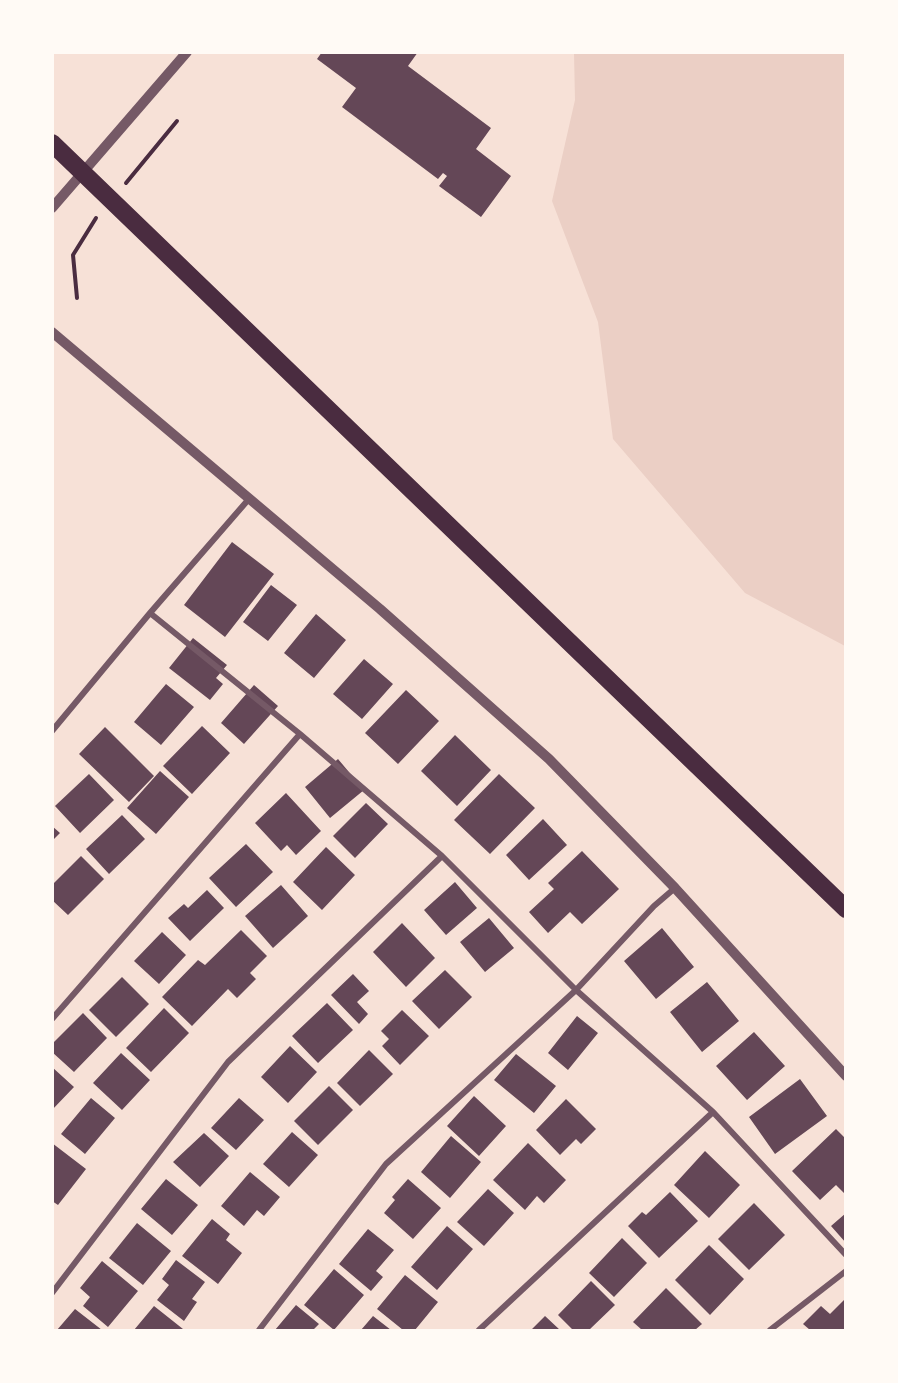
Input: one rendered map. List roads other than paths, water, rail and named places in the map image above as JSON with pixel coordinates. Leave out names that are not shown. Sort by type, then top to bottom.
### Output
[{"type":"highway","points":[[52,142],[846,909]]},
{"type":"street","points":[[52,208],[187,52]]},
{"type":"street","points":[[52,332],[248,500],[380,609],[549,759],[675,888],[846,1076]]},
{"type":"street","points":[[52,731],[248,500]]},
{"type":"street","points":[[150,613],[300,734],[442,855],[576,990],[713,1112],[846,1255]]},
{"type":"street","points":[[52,1019],[300,734]]},
{"type":"street","points":[[52,1293],[228,1062],[442,855]]},
{"type":"street","points":[[259,1330],[386,1164],[576,990],[654,906],[675,888]]},
{"type":"street","points":[[479,1330],[713,1112]]},
{"type":"street","points":[[770,1330],[846,1271]]}]
